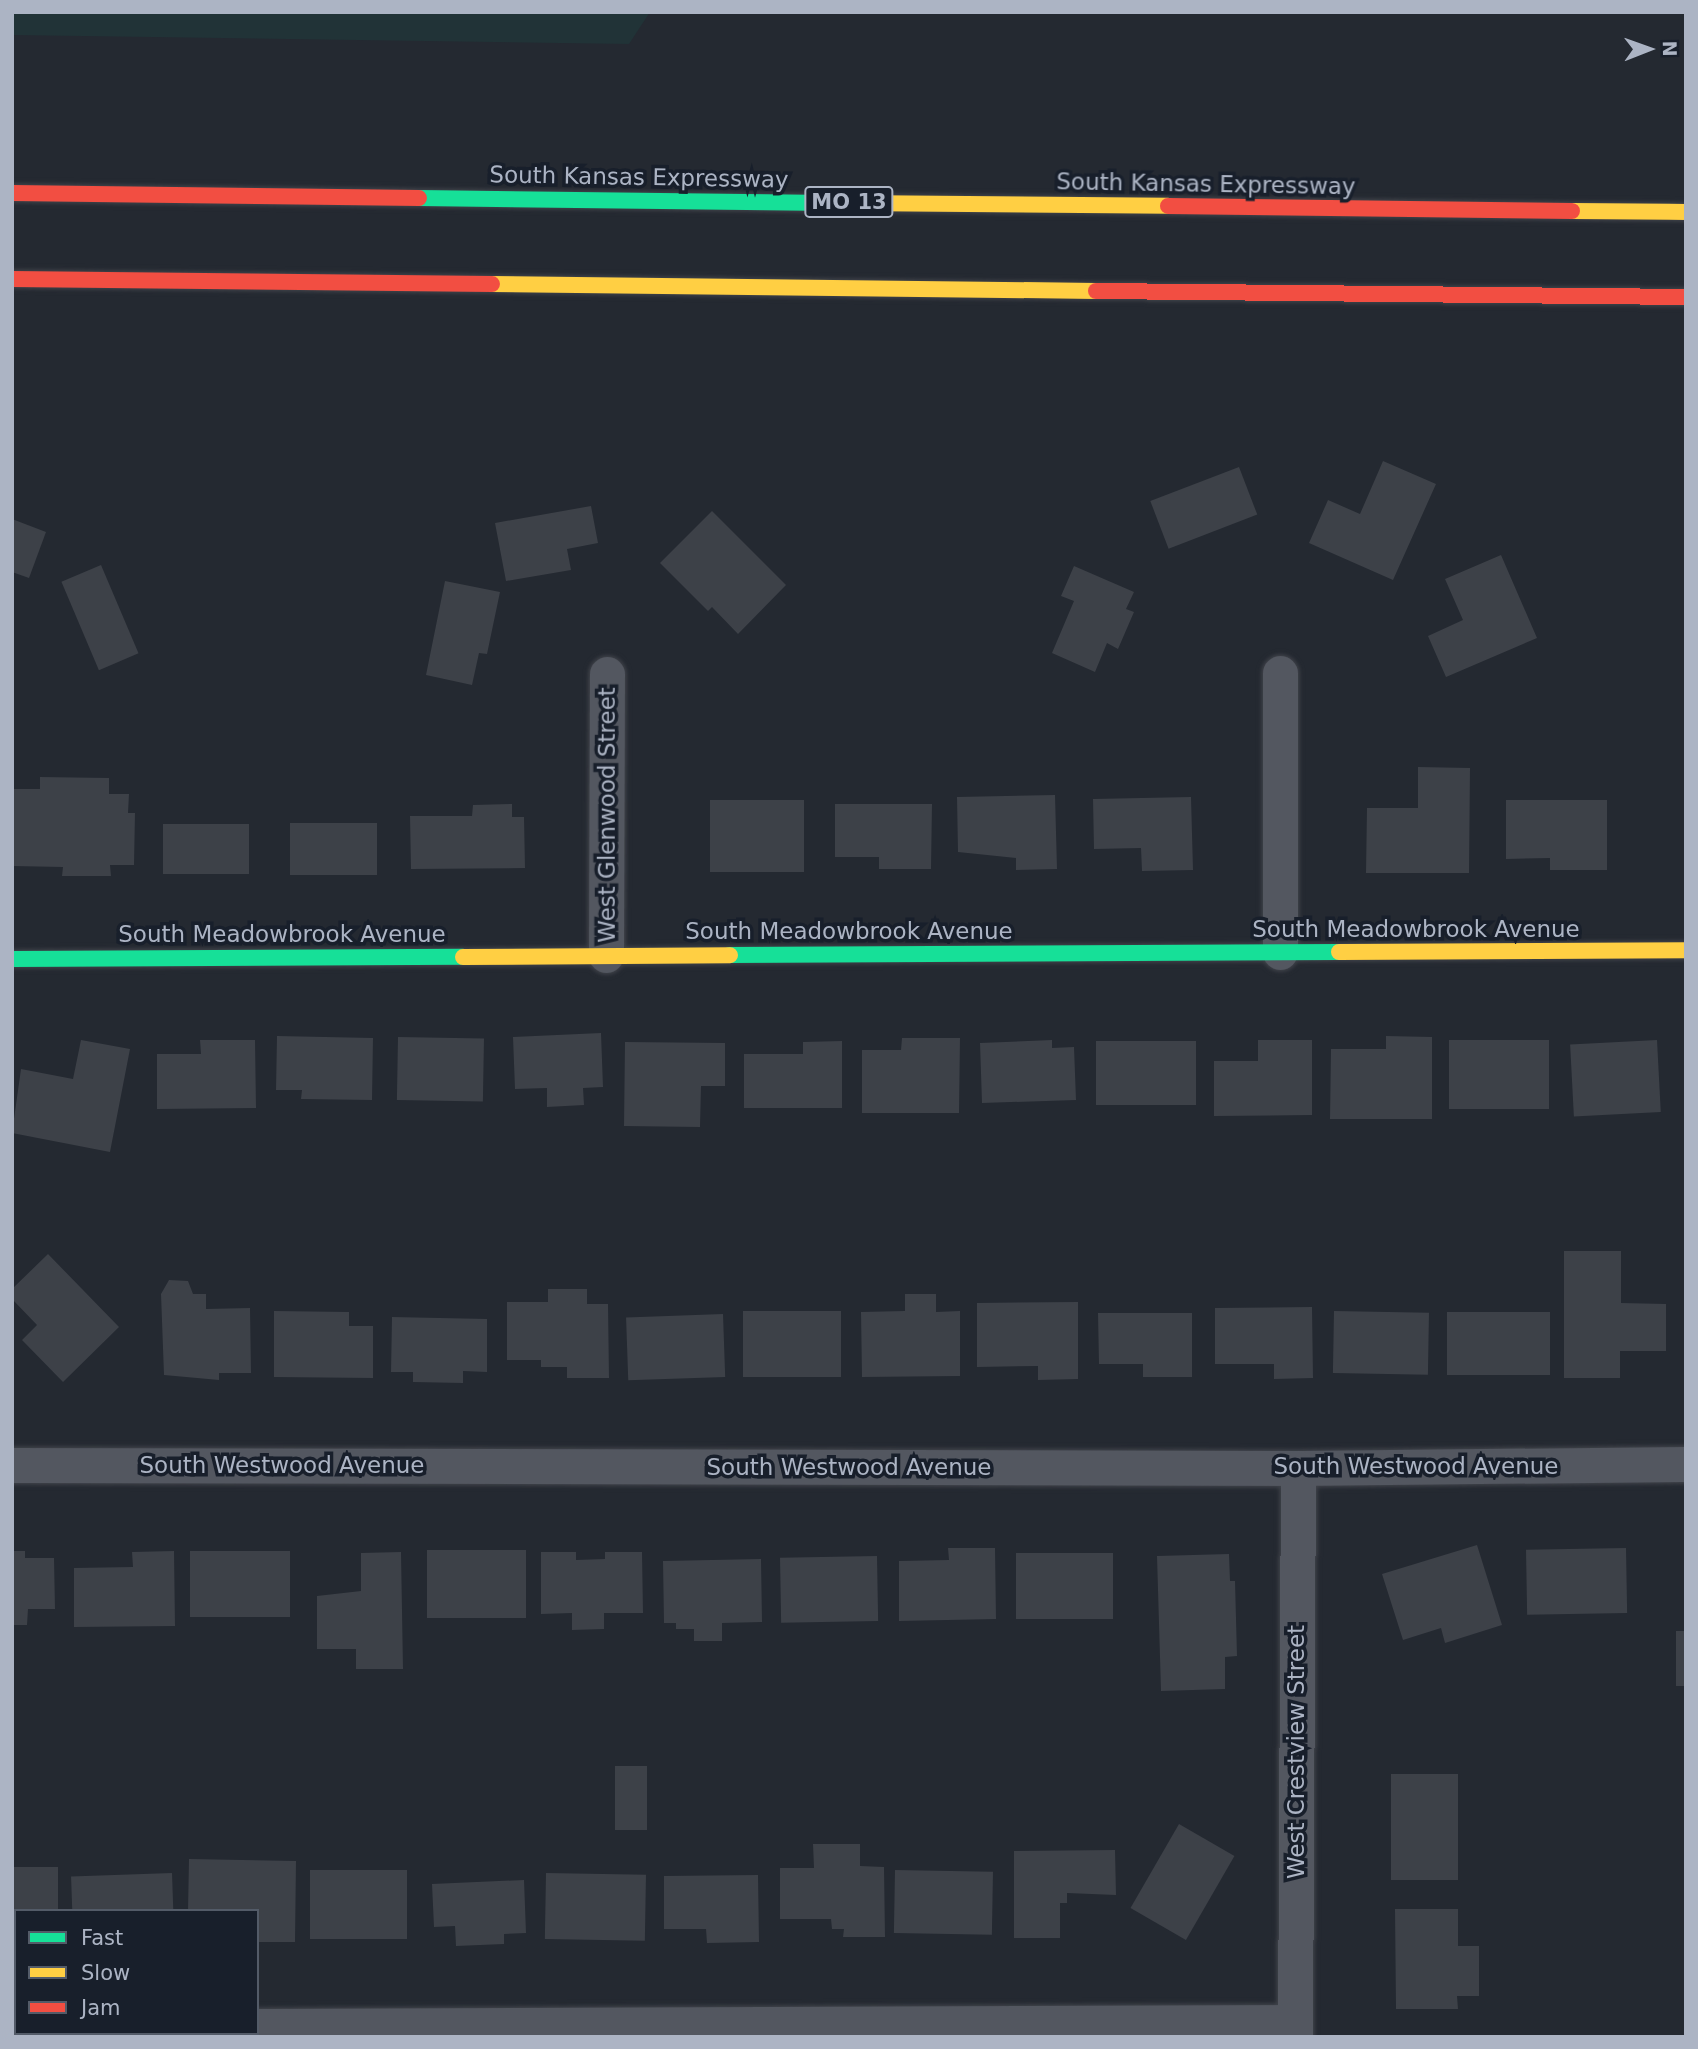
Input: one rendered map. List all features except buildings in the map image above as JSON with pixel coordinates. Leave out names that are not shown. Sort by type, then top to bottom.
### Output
[{"type":"main road","name":"South Kansas Expressway","points":[[12,193],[1686,212]]},
{"type":"main road","points":[[12,279],[1686,297]]},
{"type":"main road","name":"South Meadowbrook Avenue","points":[[12,958],[1686,950]]},
{"type":"street","points":[[1280,673],[1280,952]]},
{"type":"street","name":"West Glenwood Street","points":[[606,955],[607,674]]},
{"type":"street","name":"South Westwood Avenue","points":[[12,1465],[1298,1468],[1686,1464]]},
{"type":"street","name":"West Crestview Street","points":[[1295,2029],[1298,1468]]},
{"type":"street","points":[[259,2026],[1295,2029]]},
{"type":"shaded area","points":[[12,12],[650,12],[629,44],[12,35]]},
{"type":"traffic: fast","points":[[419,198],[851,203]]},
{"type":"traffic: fast","points":[[730,955],[1339,952]]},
{"type":"traffic: fast","points":[[12,959],[463,957]]},
{"type":"traffic: slow","points":[[851,203],[1168,206]]},
{"type":"traffic: slow","points":[[1572,211],[1686,212]]},
{"type":"traffic: slow","points":[[492,284],[1096,291]]},
{"type":"traffic: slow","points":[[1339,952],[1686,950]]},
{"type":"traffic: slow","points":[[463,957],[730,955]]},
{"type":"traffic: jam","points":[[12,193],[419,198]]},
{"type":"traffic: jam","points":[[1168,206],[1572,211]]},
{"type":"traffic: jam","points":[[12,279],[492,284]]},
{"type":"traffic: jam","points":[[1096,291],[1686,297]]}]
